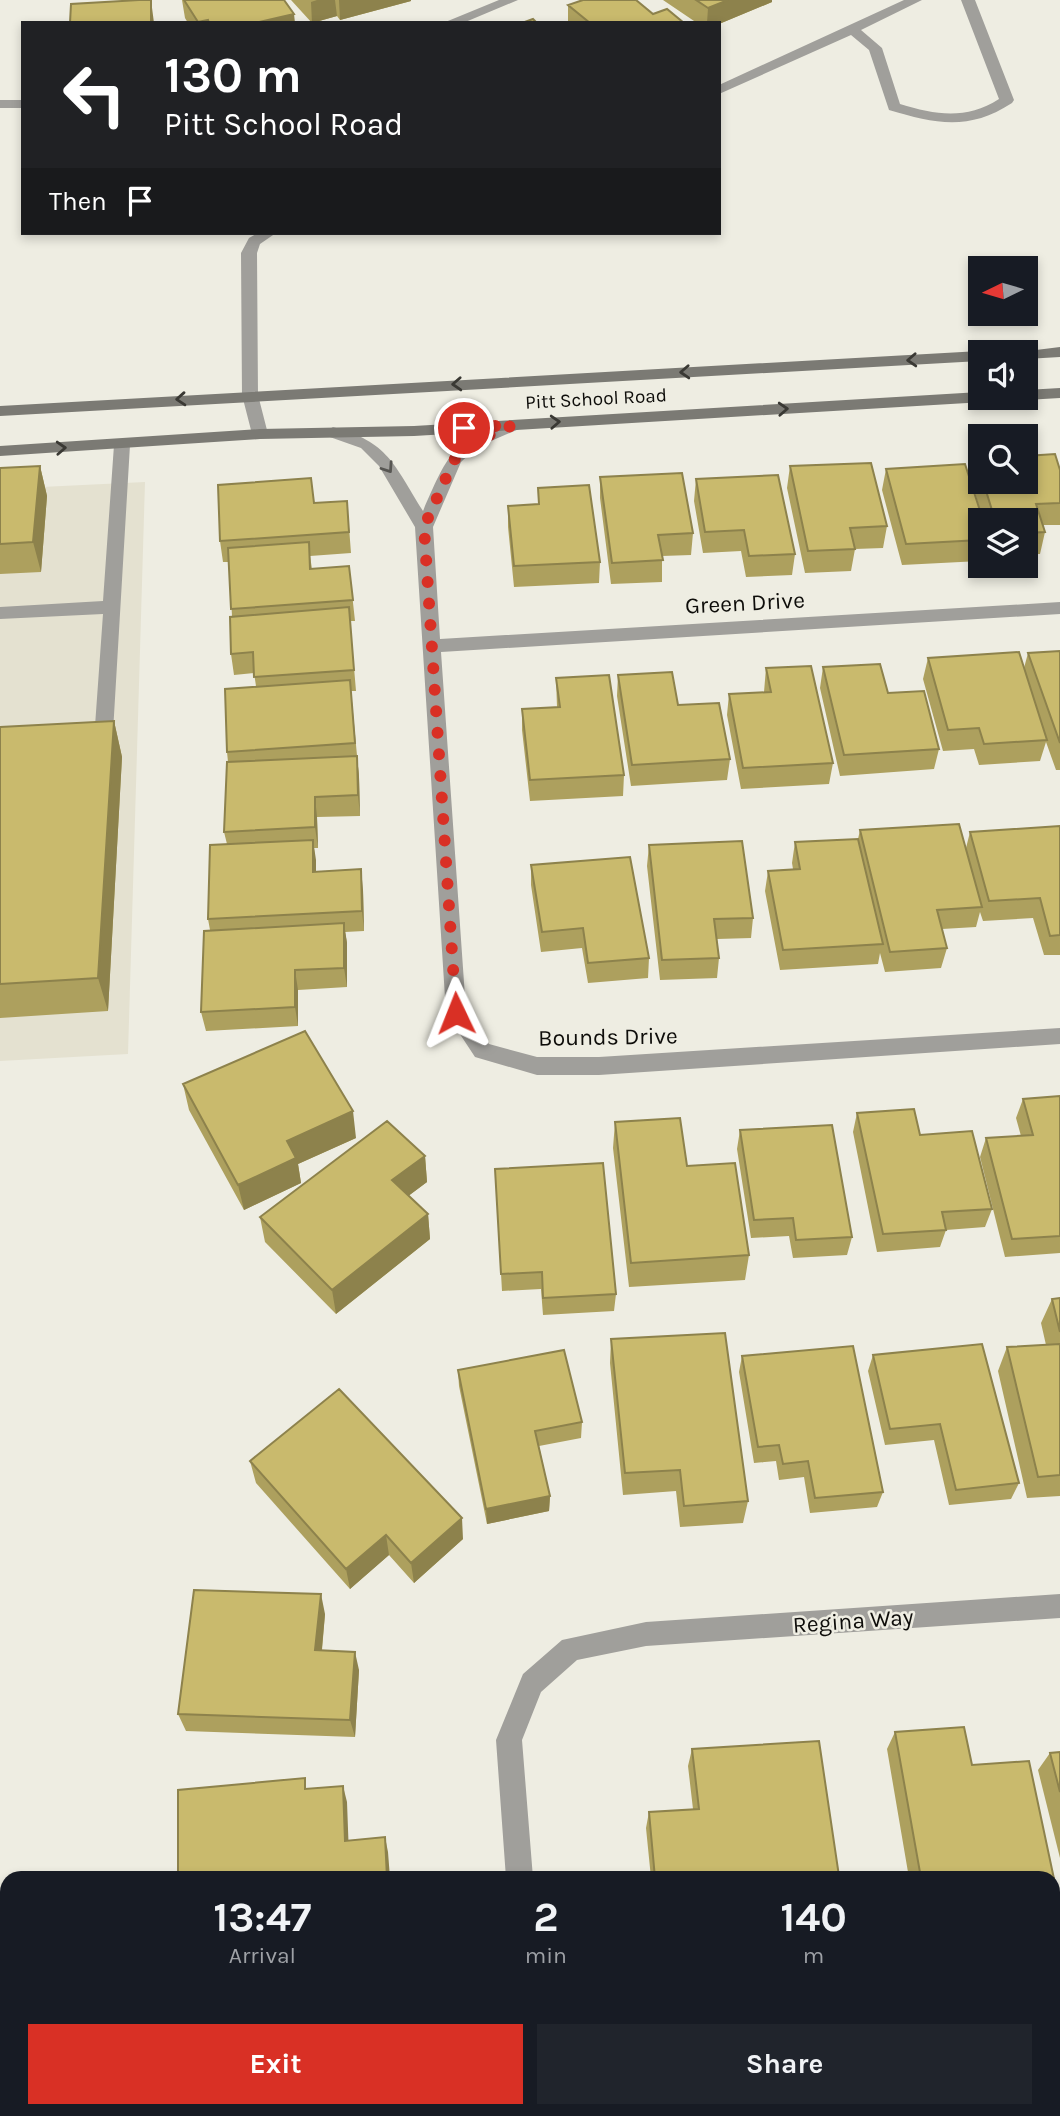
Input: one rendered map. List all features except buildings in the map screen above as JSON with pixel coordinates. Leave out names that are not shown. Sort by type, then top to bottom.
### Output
[{"type":"main road","points":[[1038,353],[1060,352]]},
{"type":"main road","name":"Pitt School Road","points":[[0,411],[968,357]]},
{"type":"main road","points":[[1038,394],[1060,393]]},
{"type":"main road","name":"Pitt School Road","points":[[0,451],[260,434],[513,425],[968,398]]},
{"type":"street","points":[[455,21],[511,0]]},
{"type":"street","points":[[721,88],[915,0]]},
{"type":"street","points":[[852,29],[874,47],[894,107],[936,120],[963,120],[994,110],[1007,100],[968,0]]},
{"type":"street","points":[[0,104],[21,104]]},
{"type":"street","points":[[260,434],[250,395],[248,253],[254,241],[266,235]]},
{"type":"street","name":"Bounds Drive","points":[[424,527],[454,460],[471,443],[513,425]]},
{"type":"street","name":"Bounds Drive","points":[[333,432],[367,444],[385,463],[424,527],[456,1013],[482,1051],[537,1066],[599,1066],[1060,1036]]},
{"type":"street","points":[[65,734],[104,732],[122,444]]},
{"type":"street","points":[[0,613],[112,607]]},
{"type":"street","name":"Green Drive","points":[[432,646],[1060,608]]},
{"type":"street","name":"Regina Way","points":[[519,1871],[509,1740],[532,1683],[571,1649],[646,1634],[1060,1606]]},
{"type":"shaded area","points":[[145,482],[128,1054],[0,1061],[0,489]]},
{"type":"route","points":[[456,1013],[424,527],[454,460],[471,443],[513,425],[464,428]]}]
